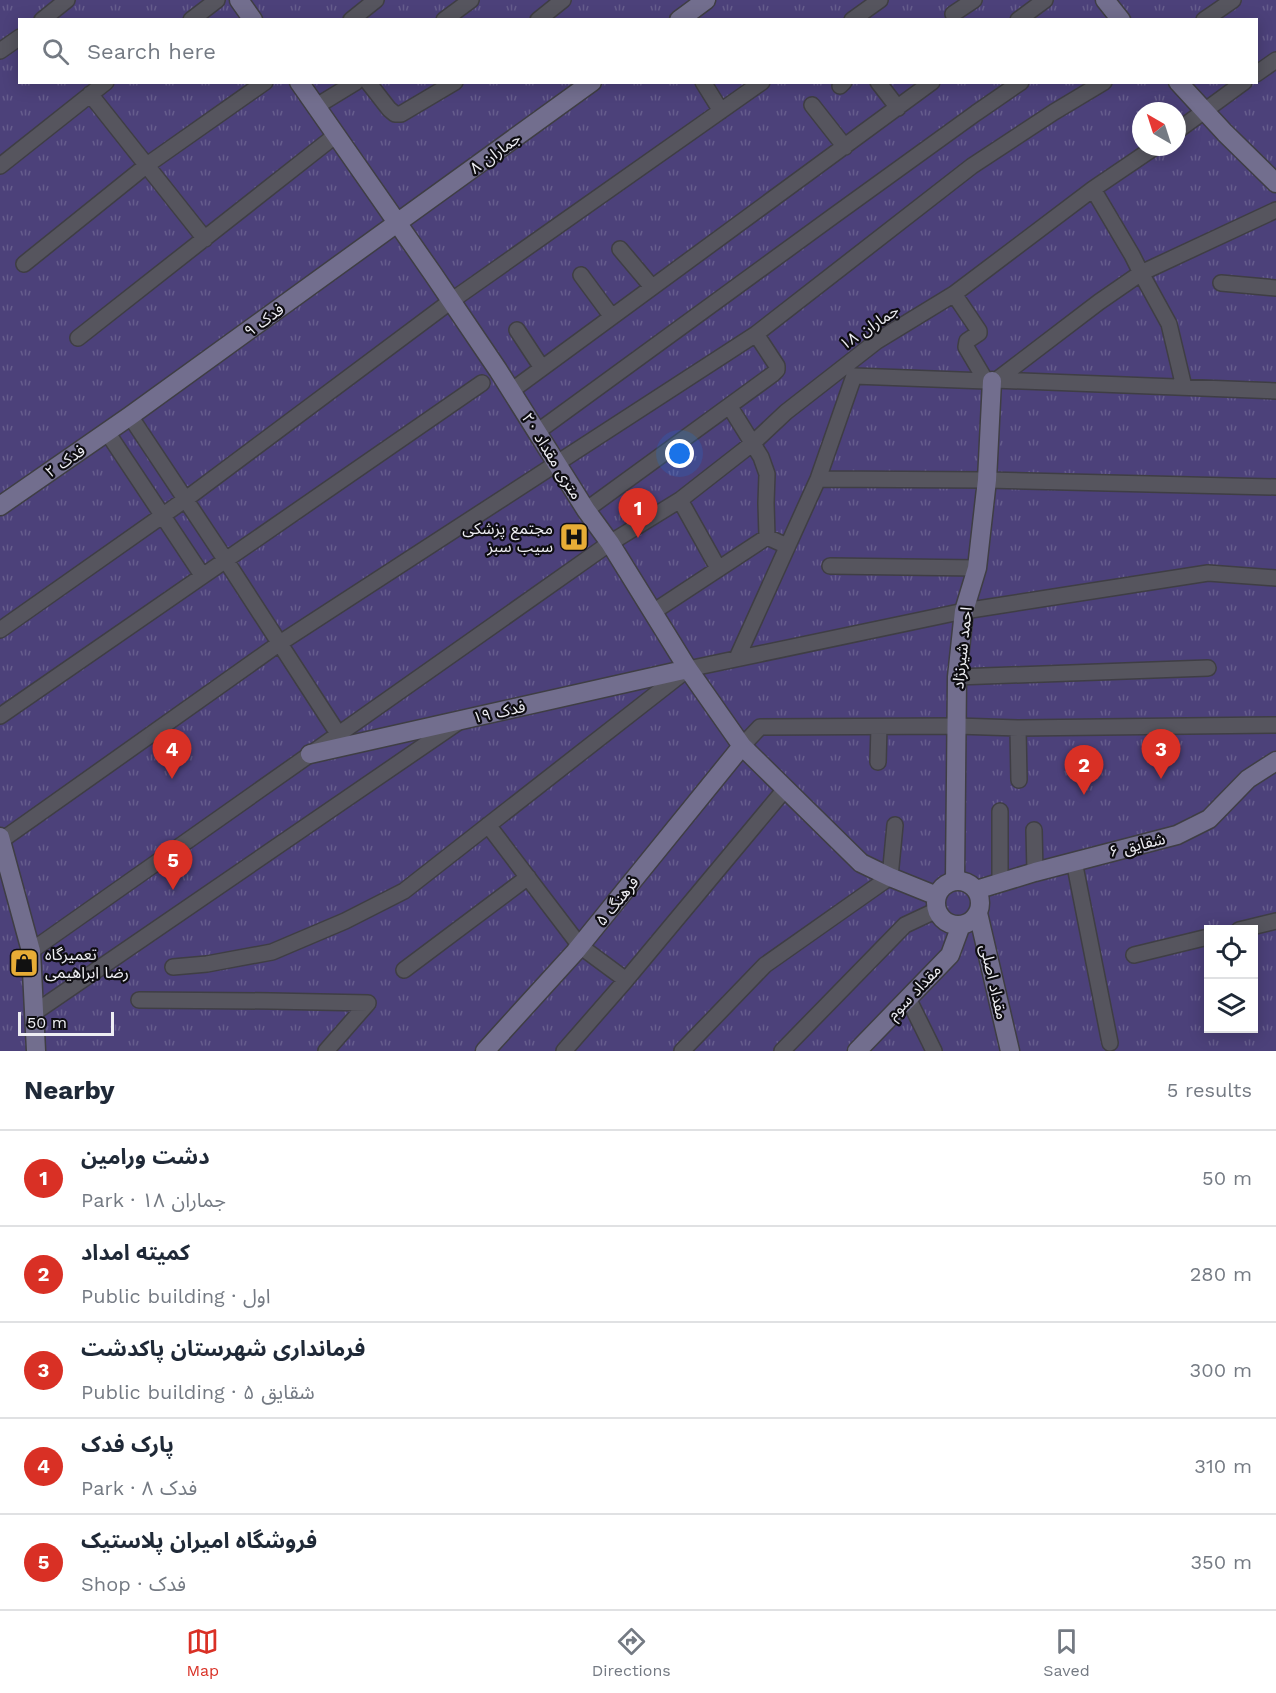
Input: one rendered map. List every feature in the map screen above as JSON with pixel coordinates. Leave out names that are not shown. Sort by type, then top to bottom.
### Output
[{"type":"street","points":[[44,18],[67,0]]},
{"type":"street","points":[[193,18],[217,0]]},
{"type":"street","points":[[239,0],[252,18]]},
{"type":"street","points":[[354,18],[376,0]]},
{"type":"street","points":[[447,18],[471,0]]},
{"type":"street","points":[[540,18],[563,0]]},
{"type":"street","points":[[682,18],[706,0]]},
{"type":"street","points":[[855,18],[880,0]]},
{"type":"street","points":[[953,14],[974,0]]},
{"type":"street","points":[[1021,18],[1045,0]]},
{"type":"street","points":[[1105,0],[1117,18]]},
{"type":"street","points":[[1207,18],[1233,0]]},
{"type":"street","points":[[0,51],[18,38]]},
{"type":"street","points":[[1258,73],[1276,60]]},
{"type":"street","points":[[0,166],[103,84]]},
{"type":"street","points":[[24,264],[147,165],[262,84]]},
{"type":"street","name":"۲۰ متری مقداد","points":[[299,84],[451,301],[586,510],[610,543],[688,669],[742,746],[861,862],[937,903]]},
{"type":"street","points":[[315,107],[353,84]]},
{"type":"street","points":[[370,84],[389,109],[395,114],[401,114],[452,84]]},
{"type":"street","name":"جماران ۸","points":[[398,223],[589,84]]},
{"type":"street","points":[[704,84],[721,111]]},
{"type":"street","points":[[0,630],[186,499],[451,301],[759,84]]},
{"type":"street","points":[[880,84],[898,108]]},
{"type":"street","points":[[511,391],[930,84]]},
{"type":"street","points":[[537,432],[1018,84]]},
{"type":"street","points":[[36,1051],[32,951],[1,838],[280,643],[756,334],[972,166],[1101,84]]},
{"type":"street","points":[[1180,84],[1276,183]]},
{"type":"street","points":[[1186,125],[1241,84]]},
{"type":"street","points":[[90,94],[205,239]]},
{"type":"street","points":[[812,105],[845,147]]},
{"type":"street","points":[[78,338],[336,135]]},
{"type":"street","name":"جماران ۱۸","points":[[32,951],[610,543],[680,500],[753,443],[786,412],[849,371],[877,341],[954,294],[1093,189],[1142,156]]},
{"type":"street","points":[[1093,189],[1169,324],[1184,387]]},
{"type":"street","points":[[992,380],[1141,273],[1276,210]]},
{"type":"street","name":"فدک ۹","points":[[130,416],[398,223]]},
{"type":"street","points":[[620,249],[652,287]]},
{"type":"street","points":[[581,275],[612,317]]},
{"type":"street","points":[[1221,283],[1276,288]]},
{"type":"street","points":[[954,294],[980,331],[967,341],[966,347],[992,380]]},
{"type":"street","points":[[517,330],[542,368]]},
{"type":"street","points":[[586,510],[730,407],[777,370],[777,366],[756,334]]},
{"type":"street","points":[[737,658],[818,479],[849,371],[992,380],[1276,391]]},
{"type":"street","name":"احمد شیرنژاد","points":[[955,881],[957,678],[964,611],[977,568],[987,480],[992,380]]},
{"type":"street","points":[[0,716],[482,382]]},
{"type":"street","points":[[730,407],[761,457],[767,474],[767,537]]},
{"type":"street","points":[[130,416],[339,735]]},
{"type":"street","name":"فدک ۲","points":[[0,506],[130,416]]},
{"type":"street","points":[[107,432],[202,575]]},
{"type":"street","points":[[818,479],[987,480],[1276,487]]},
{"type":"street","points":[[680,500],[718,568]]},
{"type":"street","points":[[767,537],[787,546]]},
{"type":"street","points":[[653,612],[767,537]]},
{"type":"street","points":[[830,566],[977,568]]},
{"type":"street","points":[[173,967],[207,964],[272,952],[345,921],[404,891],[688,669],[964,611],[1208,573],[1276,578]]},
{"type":"street","points":[[957,678],[1208,668]]},
{"type":"street","name":"فدک ۱۹","points":[[310,754],[688,669]]},
{"type":"street","points":[[34,1013],[461,721]]},
{"type":"street","points":[[742,746],[760,727],[1018,728],[1276,725]]},
{"type":"street","points":[[878,762],[879,727]]},
{"type":"street","points":[[1018,728],[1019,780]]},
{"type":"street","name":"فرهنگ ۵","points":[[485,1051],[580,946],[742,746]]},
{"type":"street","name":"شقایق ۶","points":[[976,890],[1074,861],[1176,835],[1209,819],[1248,779],[1276,761]]},
{"type":"street","points":[[564,1051],[786,788]]},
{"type":"street","points":[[1000,811],[1000,882]]},
{"type":"street","points":[[488,825],[580,946],[626,980]]},
{"type":"street","points":[[682,1051],[765,965],[890,877],[895,825]]},
{"type":"street","points":[[1034,830],[1035,872]]},
{"type":"street","points":[[1074,861],[1110,1043]]},
{"type":"street","points":[[404,970],[528,877]]},
{"type":"street","points":[[963,881],[971,884],[976,890],[980,897],[980,905],[978,913],[968,923],[953,925],[941,917],[937,903],[941,889],[947,883],[963,881]]},
{"type":"street","points":[[782,1051],[905,925],[937,903]]},
{"type":"street","name":"مقداد اصلی","points":[[978,913],[1010,1051]]},
{"type":"street","points":[[1258,925],[1276,921]]},
{"type":"street","name":"مقداد سوم","points":[[857,1051],[950,955],[961,925]]},
{"type":"street","points":[[1134,955],[1204,938]]},
{"type":"street","points":[[908,998],[934,1051]]},
{"type":"street","points":[[139,1000],[368,1003],[326,1051]]},
{"type":"green space","points":[[0,0],[1276,0],[1276,1051],[0,1051]]},
{"type":"place","name":"مجتمع پزشکی سیب سبز","points":[[574,537]]},
{"type":"place","name":"دشت ورامین","points":[[638,538]]},
{"type":"place","name":"پارک فدک","points":[[172,779]]},
{"type":"place","name":"فرمانداری شهرستان پاکدشت","points":[[1161,779]]},
{"type":"place","name":"کمیته امداد","points":[[1084,795]]},
{"type":"place","name":"فروشگاه امیران پلاستیک","points":[[173,890]]},
{"type":"place","name":"تعمیرگاه رضا ابراهیمی","points":[[24,963]]}]
